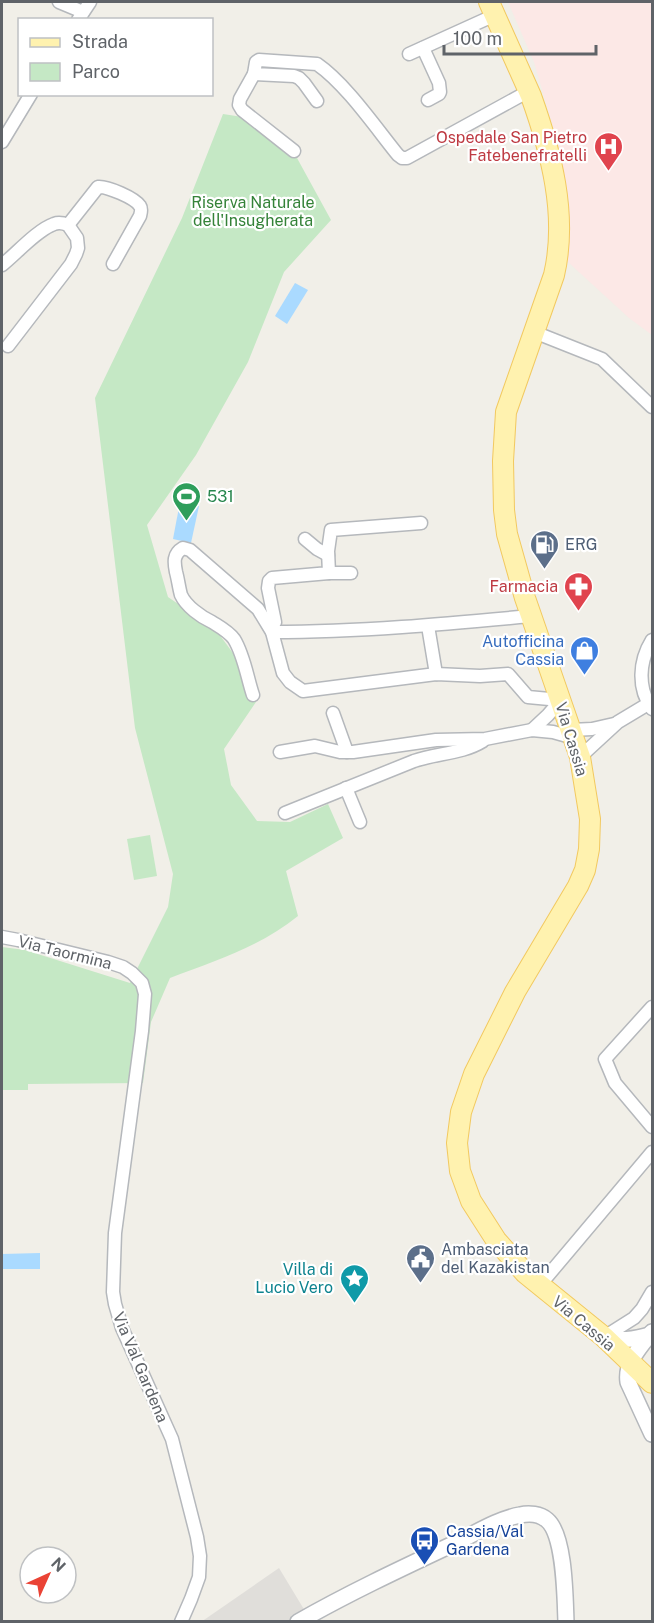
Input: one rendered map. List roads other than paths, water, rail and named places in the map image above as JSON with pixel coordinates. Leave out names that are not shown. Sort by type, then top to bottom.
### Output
[{"type":"main road","name":"Via Cassia","points":[[492,8],[542,127],[556,189],[559,223],[556,266],[506,412],[502,461],[506,526],[531,616],[580,757],[591,824],[589,854],[585,870],[567,905],[515,992],[474,1074],[461,1112],[457,1143],[458,1164],[462,1180],[475,1208],[509,1256],[525,1273],[604,1337],[631,1363]]},
{"type":"main road","points":[[631,1363],[652,1383]]},
{"type":"street","points":[[59,2],[84,11]]},
{"type":"street","points":[[409,54],[492,8]]},
{"type":"street","points":[[423,48],[441,89],[439,94],[428,100]]},
{"type":"street","points":[[294,151],[242,110],[239,105],[254,74],[254,66],[260,60],[317,64],[325,69],[402,158],[407,158],[529,92]]},
{"type":"street","points":[[254,74],[299,78],[317,101]]},
{"type":"street","points":[[2,142],[30,96]]},
{"type":"street","points":[[68,225],[98,187],[109,188],[137,204],[141,209],[140,216],[113,264]]},
{"type":"street","points":[[2,265],[50,226],[58,223],[68,225],[76,236],[78,248],[74,259],[8,346]]},
{"type":"street","points":[[534,332],[602,359],[652,407]]},
{"type":"street","points":[[329,573],[328,555],[332,530],[421,523]]},
{"type":"street","points":[[305,539],[328,555]]},
{"type":"street","points":[[253,696],[235,641],[230,634],[208,621],[182,595],[174,564],[175,556],[183,548],[190,550],[258,609],[270,629],[284,673],[290,682],[303,691],[436,674],[480,676],[508,674],[528,697],[560,700]]},
{"type":"street","points":[[270,629],[275,622],[268,588],[272,578],[351,573]]},
{"type":"street","points":[[270,629],[324,632],[428,626],[531,616]]},
{"type":"street","points":[[428,626],[436,674]]},
{"type":"street","points":[[280,752],[315,746],[346,752],[436,740],[485,739],[532,730],[572,734],[618,722],[650,707],[643,687],[642,669],[652,640]]},
{"type":"street","points":[[532,730],[560,700]]},
{"type":"street","points":[[333,713],[346,752]]},
{"type":"street","points":[[580,757],[618,722]]},
{"type":"street","points":[[285,813],[420,759],[468,749],[485,739]]},
{"type":"street","points":[[346,788],[360,822]]},
{"type":"street","points":[[296,792],[302,806]]},
{"type":"street","name":"Via Taormina","points":[[2,937],[123,967],[138,977],[146,998]]},
{"type":"street","name":"Via Val Gardena","points":[[146,998],[115,1233],[113,1292],[122,1328],[172,1439],[197,1537],[200,1556],[198,1577],[181,1622]]},
{"type":"street","points":[[652,1007],[605,1059],[615,1083],[652,1127]]},
{"type":"street","points":[[540,1285],[652,1152]]},
{"type":"street","points":[[604,1337],[634,1318],[652,1292]]},
{"type":"street","points":[[604,1337],[623,1340],[652,1339],[640,1361],[631,1363]]},
{"type":"street","name":"Via Cassia","points":[[631,1363],[627,1379],[652,1434]]},
{"type":"street","points":[[298,1622],[488,1527],[526,1514],[539,1516],[546,1520],[555,1531],[562,1567],[566,1622]]},
{"type":"water","points":[[295,283],[308,290],[287,324],[275,316]]},
{"type":"water","name":"531","points":[[180,502],[199,506],[191,543],[173,539]]},
{"type":"water","points":[[40,1253],[40,1269],[2,1269],[2,1254]]},
{"type":"place","name":"Ospedale San Pietro Fatebenefratelli","points":[[608,172]]},
{"type":"place","name":"531","points":[[186,522]]},
{"type":"place","name":"ERG","points":[[544,570]]},
{"type":"place","name":"Farmacia","points":[[579,612]]},
{"type":"place","name":"Autofficina Cassia","points":[[585,676]]},
{"type":"place","name":"Ambasciata del Kazakistan","points":[[420,1284]]},
{"type":"place","name":"Villa di Lucio Vero","points":[[354,1304]]},
{"type":"place","name":"Cassia/Val Gardena","points":[[425,1566]]},
{"type":"park label","name":"Riserva Naturale dell'Insugherata","points":[[253,211]]}]
